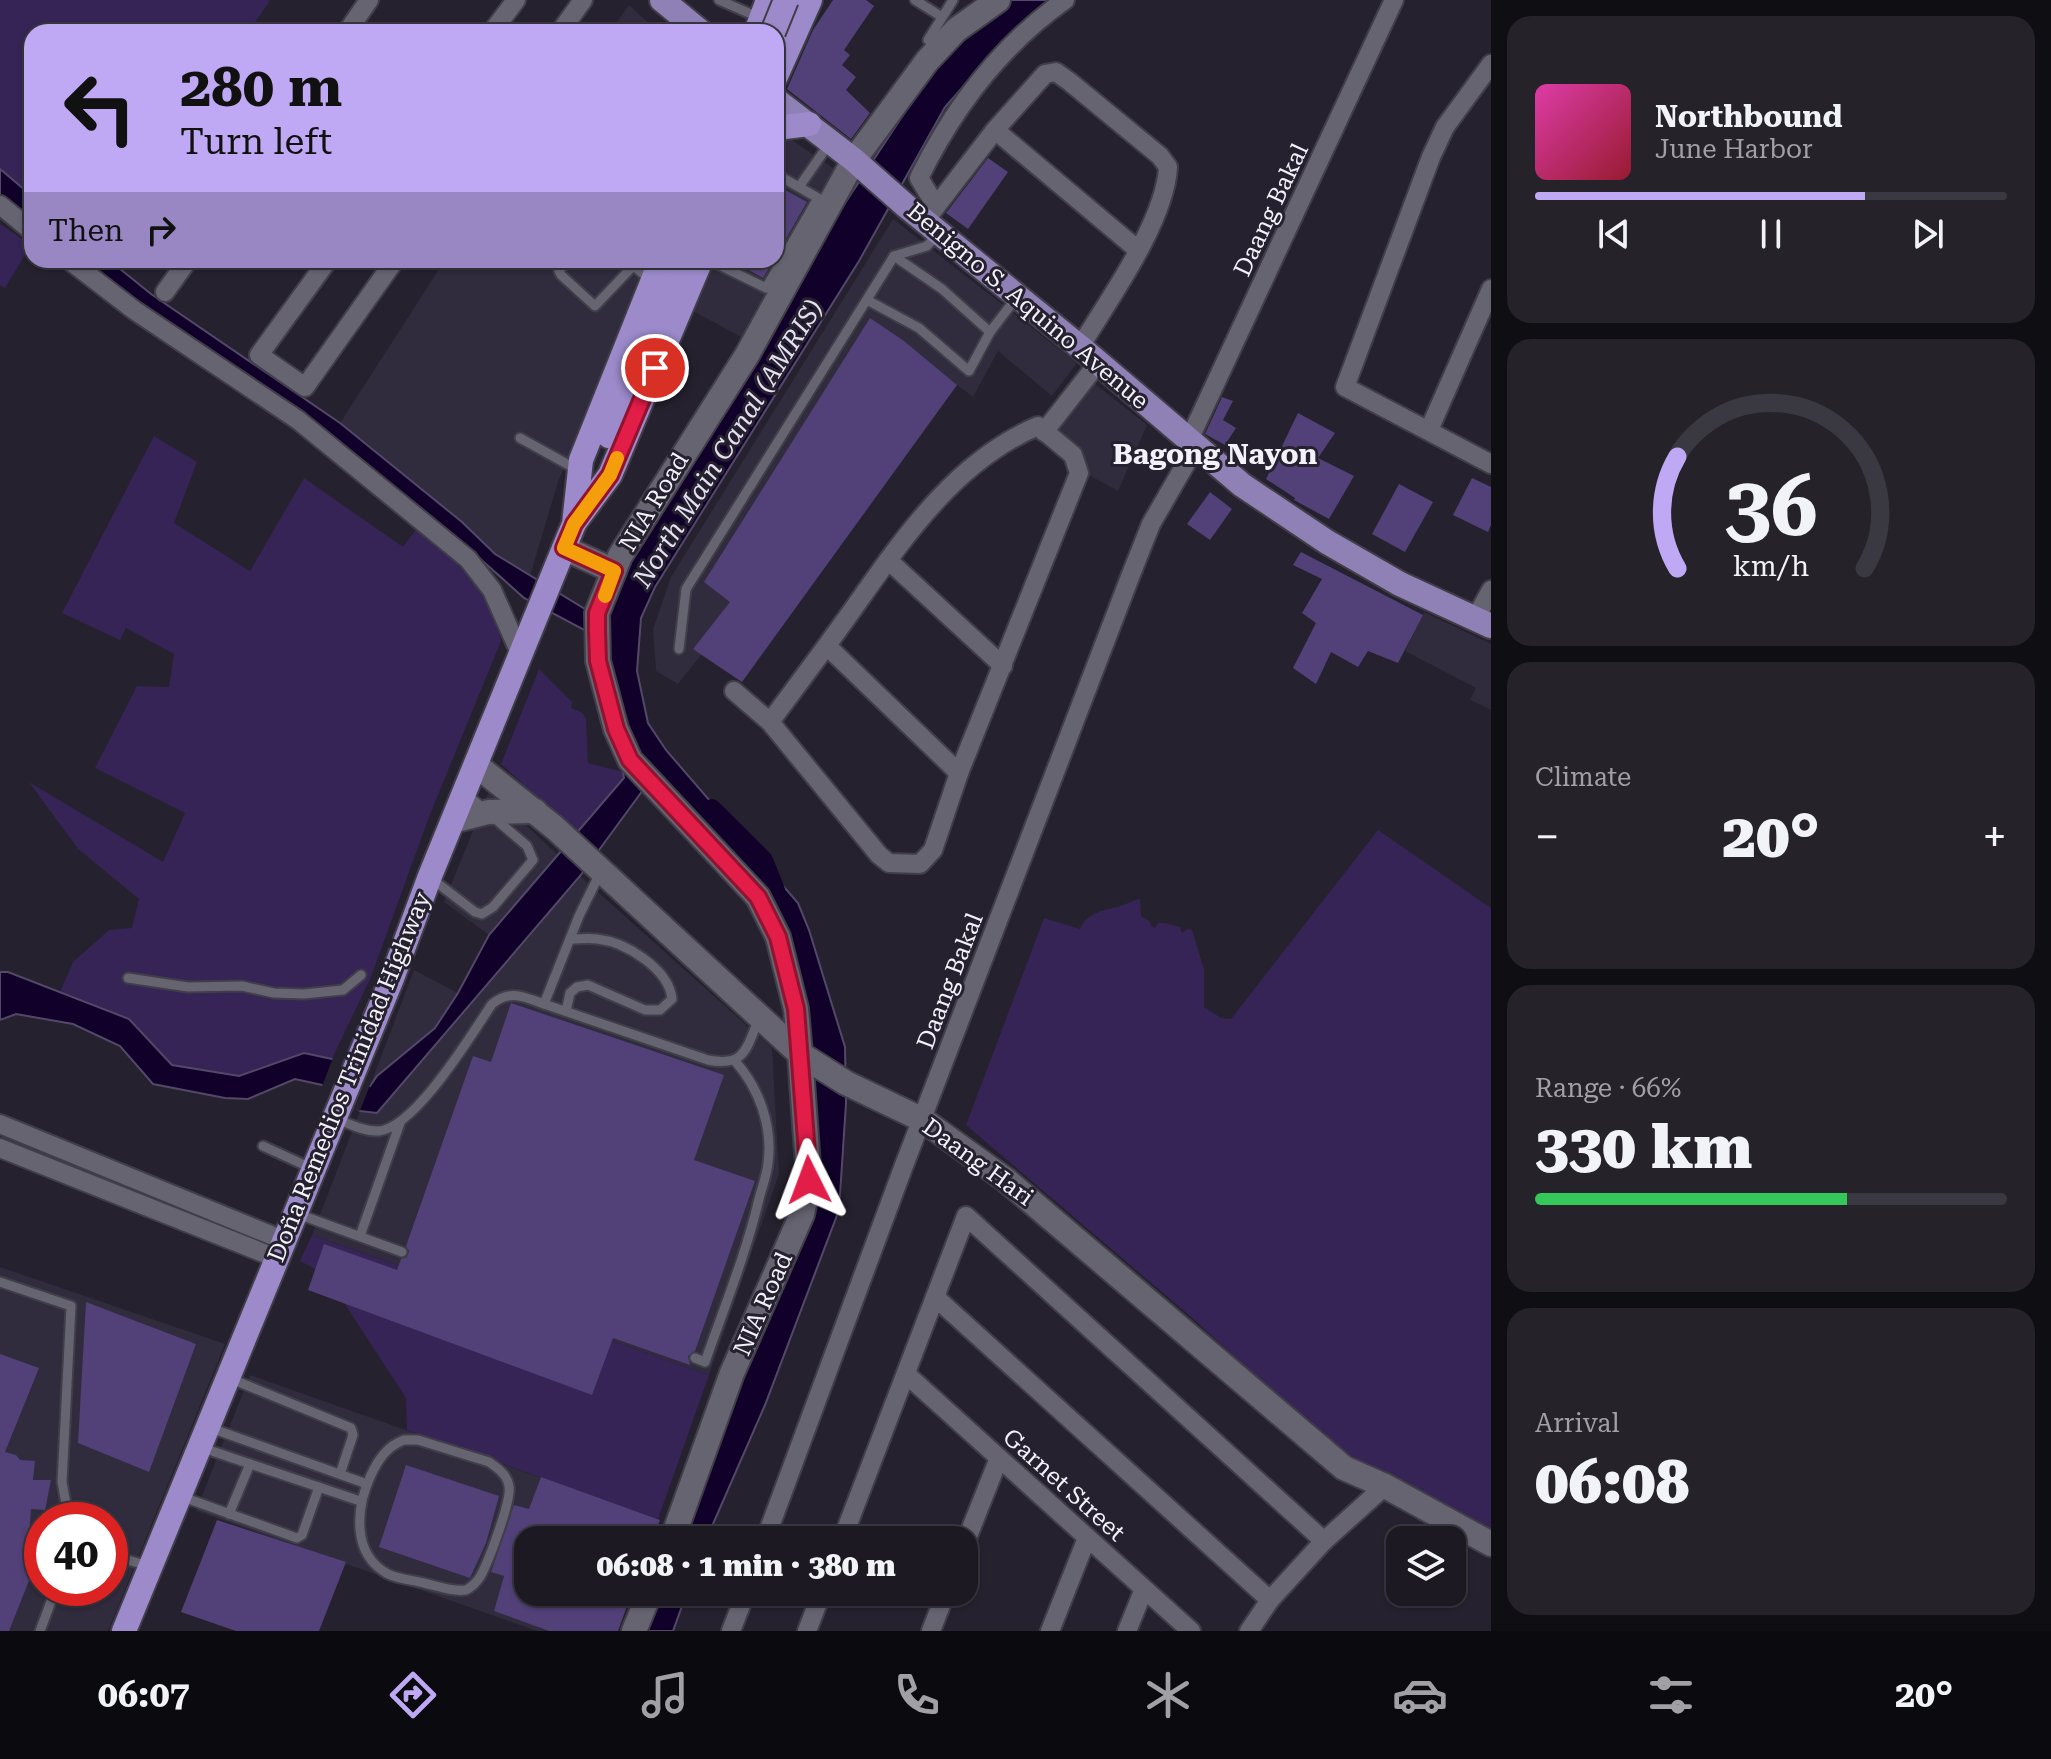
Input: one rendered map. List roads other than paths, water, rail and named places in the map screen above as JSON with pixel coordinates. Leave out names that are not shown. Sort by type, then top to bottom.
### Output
[{"type":"highway","points":[[764,21],[786,0]]},
{"type":"highway","points":[[784,58],[810,0]]},
{"type":"highway","points":[[784,127],[809,124]]},
{"type":"highway","points":[[574,524],[587,472],[676,268]]},
{"type":"highway","name":"Doña Remedios Trinidad Highway","points":[[124,1631],[391,981],[430,876],[574,524],[610,475],[708,268]]},
{"type":"highway","points":[[587,472],[581,460],[657,271]]},
{"type":"main road","name":"Benigno S. Aquino Avenue","points":[[784,106],[906,206],[934,220],[1017,297],[1242,485],[1327,542],[1400,584],[1483,623]]},
{"type":"street","points":[[352,24],[369,0]]},
{"type":"street","points":[[498,24],[516,0]]},
{"type":"street","points":[[566,24],[583,0]]},
{"type":"street","name":"NIA Road","points":[[677,1526],[732,1373],[802,1214],[809,1180],[810,1060],[778,937],[758,897],[637,768],[608,703],[598,661],[597,622],[620,556],[747,355],[859,165],[927,61],[956,30],[998,0]]},
{"type":"street","points":[[934,220],[919,178],[934,147],[990,66],[1020,35],[1065,0]]},
{"type":"street","name":"Daang Bakal","points":[[770,1526],[1035,821],[1146,537],[1394,0]]},
{"type":"street","points":[[1491,64],[1445,127],[1431,157],[1345,387],[1491,464]]},
{"type":"street","points":[[934,220],[995,130],[1045,74],[1056,72],[1160,156],[1168,167],[1165,186],[1089,355],[1044,432]]},
{"type":"street","points":[[995,130],[1138,250]]},
{"type":"street","points":[[0,205],[24,224]]},
{"type":"street","points":[[79,268],[134,310],[298,420],[468,559],[492,590],[520,653]]},
{"type":"street","points":[[165,292],[182,268]]},
{"type":"street","points":[[322,268],[259,355],[305,387],[389,268]]},
{"type":"street","points":[[1429,430],[1491,289]]},
{"type":"street","points":[[734,691],[770,722],[879,855],[889,863],[920,864],[933,850],[959,773],[1079,473],[1073,455],[1038,426],[990,450],[943,492],[888,560],[770,722]]},
{"type":"street","points":[[564,548],[614,571]]},
{"type":"street","points":[[888,560],[1003,666]]},
{"type":"street","points":[[1483,623],[1491,590]]},
{"type":"street","points":[[827,646],[959,773]]},
{"type":"street","name":"Daang Hari","points":[[476,765],[569,841],[810,1060],[846,1083],[923,1120],[1006,1180],[1344,1468],[1385,1486],[1491,1544]]},
{"type":"street","points":[[453,821],[488,812],[535,811]]},
{"type":"street","points":[[0,1124],[279,1249]]},
{"type":"street","points":[[0,1148],[279,1249]]},
{"type":"street","points":[[847,1526],[966,1216],[1324,1541]]},
{"type":"street","points":[[935,1297],[1270,1600]]},
{"type":"street","name":"Garnet Street","points":[[906,1374],[1191,1631]]},
{"type":"street","points":[[972,1526],[999,1458]]},
{"type":"street","points":[[1249,1631],[1270,1600],[1324,1541],[1385,1486]]},
{"type":"street","points":[[1050,1631],[1087,1538]]},
{"type":"street","points":[[1127,1631],[1144,1589]]},
{"type":"street","points":[[634,1631],[644,1606]]},
{"type":"street","points":[[731,1631],[741,1606]]},
{"type":"street","points":[[807,1631],[817,1606]]},
{"type":"street","points":[[931,1631],[941,1606]]},
{"type":"lane","points":[[719,0],[739,4],[764,21]]},
{"type":"lane","points":[[915,0],[942,17]]},
{"type":"lane","points":[[928,40],[947,2]]},
{"type":"lane","points":[[799,187],[831,142]]},
{"type":"lane","points":[[784,179],[818,198],[784,257]]},
{"type":"lane","points":[[679,649],[686,589],[894,256],[927,246],[934,220]]},
{"type":"lane","points":[[894,256],[942,289],[990,332]]},
{"type":"lane","points":[[561,268],[561,275],[595,306],[626,268]]},
{"type":"lane","points":[[725,268],[766,288],[778,268]]},
{"type":"lane","points":[[867,300],[919,328],[969,371],[990,332],[1017,297]]},
{"type":"lane","points":[[520,438],[587,472]]},
{"type":"lane","points":[[430,876],[475,912],[486,912],[533,860],[527,846],[464,793]]},
{"type":"lane","points":[[544,1004],[572,939],[595,865]]},
{"type":"lane","points":[[566,1011],[570,993],[577,987],[588,985],[645,1010],[660,1010],[672,999],[671,988],[657,969],[640,957],[599,939],[572,939]]},
{"type":"lane","points":[[128,978],[188,987],[242,986],[274,993],[304,994],[343,990],[361,975]]},
{"type":"lane","points":[[334,1118],[380,1131],[400,1123],[421,1102],[492,1004],[502,996],[519,996],[708,1060],[726,1063],[735,1061],[747,1047],[760,1017]]},
{"type":"lane","points":[[695,1358],[705,1362],[751,1232],[769,1162],[760,1097],[750,1078],[735,1061]]},
{"type":"lane","points":[[360,1236],[400,1123]]},
{"type":"lane","points":[[263,1146],[313,1169]]},
{"type":"lane","points":[[295,1212],[402,1252]]},
{"type":"lane","points":[[0,1282],[71,1306],[62,1482],[66,1502]]},
{"type":"lane","points":[[227,1377],[351,1428],[353,1435],[340,1474]]},
{"type":"lane","points":[[202,1436],[250,1464],[360,1501]]},
{"type":"lane","points":[[202,1436],[367,1484]]},
{"type":"lane","points":[[418,1440],[489,1462],[505,1476],[510,1489],[481,1575],[474,1585],[460,1591],[389,1575],[374,1564],[364,1548],[360,1501],[377,1462],[395,1443],[418,1440]]},
{"type":"lane","points":[[229,1514],[250,1464]]},
{"type":"lane","points":[[178,1495],[297,1538],[302,1535],[319,1487]]},
{"type":"lane","points":[[128,1561],[149,1567]]},
{"type":"lane","points":[[40,1631],[49,1606]]},
{"type":"water","points":[[1011,0],[1052,0],[1005,39],[945,107],[859,261],[655,587],[641,618],[637,671],[648,723],[666,750],[798,903],[845,1047],[846,1103],[839,1210],[765,1405],[712,1526],[680,1526],[801,1225],[792,949],[643,790],[580,876],[377,1113],[360,1111],[322,1085],[295,1079],[248,1099],[225,1098],[153,1084],[120,1046],[73,1024],[16,1014],[0,1020],[0,972],[8,972],[129,1019],[172,1065],[239,1076],[304,1053],[332,1059],[370,1086],[377,1076],[435,1028],[489,935],[624,778],[623,772],[638,754],[609,677],[609,643],[524,598],[476,555],[89,268],[119,268],[151,294],[340,423],[462,522],[495,554],[608,623],[614,585],[822,238],[946,50]]},
{"type":"water","points":[[0,169],[24,189],[24,216],[0,196]]},
{"type":"water","points":[[649,1606],[682,1606],[673,1631],[639,1631]]},
{"type":"waterway","name":"North Main Canal (AMRIS)","points":[[712,808],[764,860],[776,890]]},
{"type":"district","name":"Bagong Nayon","points":[[1215,454]]}]
